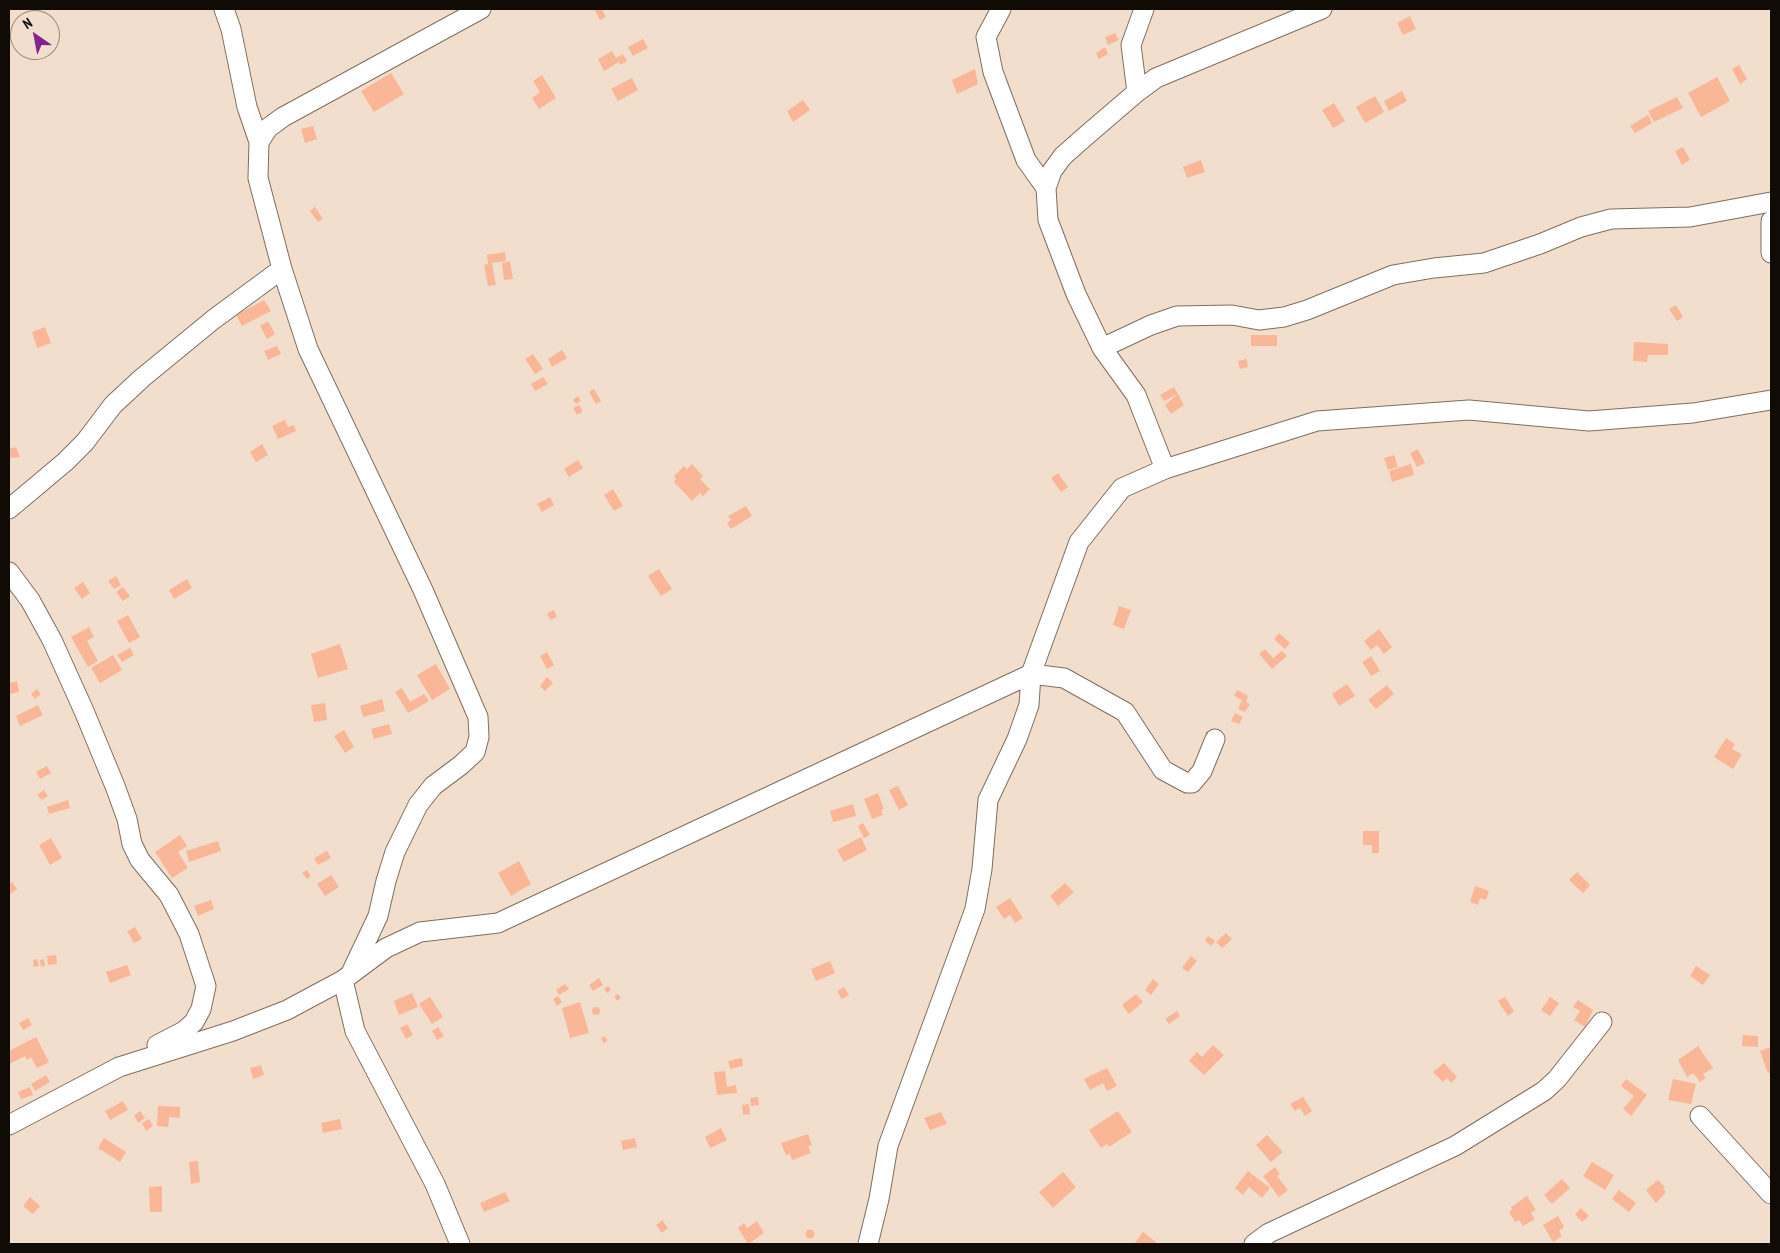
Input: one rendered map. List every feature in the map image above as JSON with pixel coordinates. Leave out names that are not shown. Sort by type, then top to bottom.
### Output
[{"type":"street","points":[[224,9],[231,29],[247,107],[259,142],[258,178],[282,269],[308,348],[423,590],[478,717],[479,737],[475,752],[461,766],[433,786],[418,805],[412,822],[395,852],[378,916],[347,976],[355,1031],[435,1184],[460,1244]]},
{"type":"street","points":[[259,142],[268,128],[283,117],[481,9]]},
{"type":"street","points":[[1001,9],[986,37],[993,72],[1026,160],[1046,188]]},
{"type":"street","points":[[1137,92],[1130,45],[1144,9]]},
{"type":"street","points":[[1165,469],[1136,395],[1102,348],[1076,294],[1048,220],[1046,188],[1052,171],[1063,156],[1156,78],[1322,9]]},
{"type":"street","points":[[1102,348],[1151,325],[1177,316],[1232,315],[1258,320],[1284,317],[1307,310],[1392,275],[1434,268],[1484,263],[1540,244],[1581,227],[1611,220],[1690,217],[1771,202]]},
{"type":"street","points":[[1771,221],[1771,254]]},
{"type":"street","points":[[9,509],[65,462],[85,442],[113,406],[142,378],[214,319],[282,269]]},
{"type":"street","points":[[868,1244],[879,1199],[888,1146],[975,910],[982,869],[988,800],[1017,739],[1029,705],[1031,674],[1079,542],[1122,488],[1165,469],[1317,422],[1469,410],[1589,422],[1693,413],[1771,400]]},
{"type":"street","points":[[9,572],[30,600],[52,640],[84,710],[127,819],[132,844],[140,860],[170,895],[189,934],[206,986],[201,1010],[194,1022],[184,1031],[152,1048],[145,1058]]},
{"type":"street","points":[[9,1125],[119,1067],[233,1032],[287,1010],[347,976],[386,948],[420,932],[498,922],[1031,674],[1064,678],[1125,712],[1163,770],[1187,783],[1192,783],[1202,771],[1215,739]]},
{"type":"street","points":[[1254,1244],[1269,1233],[1456,1146],[1528,1099],[1544,1091],[1557,1079],[1602,1022]]},
{"type":"street","points":[[1700,1116],[1771,1194]]},
{"type":"building","points":[[594,9],[602,9],[606,17],[600,20]]},
{"type":"building","points":[[1410,16],[1416,29],[1403,35],[1397,23]]},
{"type":"building","points":[[1115,33],[1119,40],[1108,45],[1105,37]]},
{"type":"building","points":[[643,39],[648,48],[633,56],[628,47]]},
{"type":"building","points":[[1105,47],[1108,54],[1099,59],[1096,53]]},
{"type":"building","points":[[612,51],[616,58],[623,54],[627,61],[620,65],[619,62],[604,71],[598,59]]},
{"type":"building","points":[[1739,65],[1747,79],[1740,84],[1732,69]]},
{"type":"building","points":[[975,69],[978,84],[957,94],[952,80]]},
{"type":"building","points":[[391,73],[404,94],[374,112],[361,91]]},
{"type":"building","points":[[542,75],[556,98],[539,109],[532,98],[540,92],[533,81]]},
{"type":"building","points":[[1717,77],[1730,101],[1701,117],[1688,93]]},
{"type":"building","points":[[632,78],[638,90],[618,101],[611,89]]},
{"type":"building","points":[[1402,91],[1407,101],[1389,111],[1384,101]]},
{"type":"building","points":[[1375,96],[1384,112],[1365,123],[1356,107]]},
{"type":"building","points":[[1677,97],[1683,108],[1654,122],[1648,111]]},
{"type":"building","points":[[803,100],[810,110],[793,122],[787,111]]},
{"type":"building","points":[[1334,103],[1345,121],[1333,128],[1322,110]]},
{"type":"building","points":[[1648,115],[1652,123],[1635,133],[1630,126]]},
{"type":"building","points":[[313,126],[317,139],[305,143],[301,129]]},
{"type":"building","points":[[1683,147],[1690,160],[1682,165],[1675,151]]},
{"type":"building","points":[[1201,160],[1205,172],[1187,178],[1183,167]]},
{"type":"building","points":[[315,207],[323,219],[318,222],[310,211]]},
{"type":"building","points":[[505,252],[506,261],[492,263],[496,285],[488,286],[484,265],[488,264],[487,255]]},
{"type":"building","points":[[510,261],[513,279],[504,280],[502,263]]},
{"type":"building","points":[[264,300],[271,311],[242,326],[236,315]]},
{"type":"building","points":[[1676,305],[1683,317],[1677,321],[1669,309]]},
{"type":"building","points":[[268,321],[275,334],[267,339],[260,326]]},
{"type":"building","points":[[45,327],[51,343],[37,348],[32,332]]},
{"type":"building","points":[[1251,335],[1277,335],[1277,346],[1251,346]]},
{"type":"building","points":[[1634,342],[1668,344],[1668,355],[1648,355],[1647,362],[1633,361]]},
{"type":"building","points":[[277,346],[281,354],[268,360],[264,351]]},
{"type":"building","points":[[562,350],[567,358],[552,367],[548,359]]},
{"type":"building","points":[[533,354],[543,369],[535,374],[525,359]]},
{"type":"building","points":[[1247,359],[1248,367],[1240,369],[1238,361]]},
{"type":"building","points":[[543,377],[548,384],[535,391],[531,384]]},
{"type":"building","points":[[1174,387],[1178,394],[1164,401],[1160,395]]},
{"type":"building","points":[[594,389],[601,401],[596,404],[589,392]]},
{"type":"building","points":[[1178,394],[1184,405],[1171,414],[1165,405]]},
{"type":"building","points":[[578,396],[581,401],[576,404],[573,400]]},
{"type":"building","points":[[579,405],[583,411],[577,415],[573,408]]},
{"type":"building","points":[[285,420],[288,427],[294,425],[296,431],[278,439],[272,426]]},
{"type":"building","points":[[262,444],[268,455],[256,462],[250,452]]},
{"type":"building","points":[[16,447],[20,457],[9,458],[9,449]]},
{"type":"building","points":[[1418,449],[1425,463],[1417,467],[1410,453]]},
{"type":"building","points":[[1394,455],[1398,467],[1388,470],[1384,458]]},
{"type":"building","points":[[578,460],[583,468],[569,477],[564,469]]},
{"type":"building","points":[[692,464],[703,476],[700,479],[710,489],[703,496],[700,493],[692,501],[674,482],[676,479],[674,476],[684,466],[687,469]]},
{"type":"building","points":[[1411,464],[1414,475],[1392,482],[1389,471]]},
{"type":"building","points":[[1058,473],[1068,487],[1061,492],[1051,478]]},
{"type":"building","points":[[613,489],[623,506],[614,511],[604,495]]},
{"type":"building","points":[[550,497],[554,505],[542,512],[537,504]]},
{"type":"building","points":[[746,506],[752,516],[731,529],[727,523],[731,520],[728,516]]},
{"type":"building","points":[[659,569],[672,589],[661,596],[648,576]]},
{"type":"building","points":[[116,576],[121,585],[114,589],[108,581]]},
{"type":"building","points":[[187,579],[192,588],[174,599],[169,590]]},
{"type":"building","points":[[83,582],[90,593],[82,599],[74,588]]},
{"type":"building","points":[[123,587],[130,596],[123,601],[116,592]]},
{"type":"building","points":[[1119,606],[1131,610],[1124,629],[1113,625]]},
{"type":"building","points":[[554,610],[557,617],[550,620],[547,613]]},
{"type":"building","points":[[128,615],[140,637],[129,643],[117,621]]},
{"type":"building","points":[[89,627],[94,637],[87,641],[98,661],[88,667],[71,637]]},
{"type":"building","points":[[1379,629],[1392,647],[1384,654],[1377,645],[1371,650],[1364,641]]},
{"type":"building","points":[[1279,633],[1290,643],[1285,649],[1274,639]]},
{"type":"building","points":[[340,644],[348,669],[318,678],[311,654]]},
{"type":"building","points":[[130,648],[134,655],[122,662],[117,655]]},
{"type":"building","points":[[1265,649],[1273,658],[1282,651],[1287,656],[1272,669],[1259,654]]},
{"type":"building","points":[[547,652],[554,665],[547,669],[540,656]]},
{"type":"building","points":[[113,655],[122,670],[100,683],[91,668]]},
{"type":"building","points":[[1371,656],[1380,671],[1371,676],[1362,662]]},
{"type":"building","points":[[436,664],[450,689],[432,700],[417,675]]},
{"type":"building","points":[[547,677],[553,683],[545,691],[540,686]]},
{"type":"building","points":[[17,681],[19,692],[9,694],[9,683]]},
{"type":"building","points":[[1347,684],[1355,696],[1339,706],[1332,694]]},
{"type":"building","points":[[1387,685],[1394,694],[1376,709],[1368,700]]},
{"type":"building","points":[[402,688],[410,702],[424,694],[429,701],[408,713],[395,692]]},
{"type":"building","points":[[37,689],[41,694],[35,699],[31,694]]},
{"type":"building","points":[[1237,690],[1248,696],[1246,702],[1250,704],[1245,712],[1238,709],[1242,700],[1234,696]]},
{"type":"building","points":[[382,699],[385,711],[363,717],[360,706]]},
{"type":"building","points":[[325,703],[327,720],[314,722],[311,705]]},
{"type":"building","points":[[38,705],[43,715],[20,726],[16,716]]},
{"type":"building","points":[[1235,713],[1243,717],[1239,724],[1231,721]]},
{"type":"building","points":[[389,724],[392,734],[374,739],[371,729]]},
{"type":"building","points":[[344,730],[354,747],[345,753],[334,736]]},
{"type":"building","points":[[1726,738],[1735,744],[1732,749],[1742,754],[1733,769],[1714,757]]},
{"type":"building","points":[[47,766],[51,773],[40,779],[36,772]]},
{"type":"building","points":[[898,786],[908,805],[899,810],[889,790]]},
{"type":"building","points":[[44,790],[48,796],[42,800],[37,795]]},
{"type":"building","points":[[878,793],[884,809],[881,810],[883,815],[872,819],[864,799]]},
{"type":"building","points":[[68,800],[70,808],[49,814],[47,807]]},
{"type":"building","points":[[853,804],[856,816],[833,822],[830,811]]},
{"type":"building","points":[[863,823],[870,835],[864,838],[858,826]]},
{"type":"building","points":[[1363,831],[1379,831],[1379,853],[1372,853],[1372,845],[1363,845]]},
{"type":"building","points":[[180,835],[187,846],[178,852],[188,868],[172,878],[155,852]]},
{"type":"building","points":[[861,837],[867,850],[844,862],[837,850]]},
{"type":"building","points":[[51,838],[62,858],[50,865],[39,845]]},
{"type":"building","points":[[218,841],[221,851],[189,862],[186,851]]},
{"type":"building","points":[[327,851],[331,858],[318,865],[314,858]]},
{"type":"building","points":[[519,861],[531,884],[511,896],[498,873]]},
{"type":"building","points":[[307,870],[311,876],[307,879],[302,873]]},
{"type":"building","points":[[1577,872],[1590,885],[1583,893],[1569,880]]},
{"type":"building","points":[[331,875],[339,887],[325,896],[317,884]]},
{"type":"building","points":[[12,882],[17,889],[9,895],[9,884]]},
{"type":"building","points":[[1065,883],[1074,892],[1058,906],[1050,896]]},
{"type":"building","points":[[1475,886],[1489,891],[1486,900],[1480,898],[1478,905],[1470,902]]},
{"type":"building","points":[[1010,898],[1023,918],[1015,923],[1010,915],[1004,919],[996,907]]},
{"type":"building","points":[[211,900],[214,909],[198,916],[194,906]]},
{"type":"building","points":[[135,927],[142,939],[134,943],[127,931]]},
{"type":"building","points":[[1226,933],[1232,939],[1222,948],[1216,942]]},
{"type":"building","points":[[1208,936],[1215,941],[1211,946],[1205,941]]},
{"type":"building","points":[[56,955],[57,964],[48,965],[47,956]]},
{"type":"building","points":[[1191,956],[1197,961],[1188,972],[1182,968]]},
{"type":"building","points":[[37,959],[39,966],[34,967],[33,960]]},
{"type":"building","points":[[44,959],[45,966],[41,967],[40,960]]},
{"type":"building","points":[[830,961],[835,973],[816,981],[811,969]]},
{"type":"building","points":[[127,965],[131,975],[110,983],[106,972]]},
{"type":"building","points":[[1696,966],[1710,975],[1703,985],[1690,976]]},
{"type":"building","points":[[599,978],[603,985],[593,991],[589,985]]},
{"type":"building","points":[[1153,979],[1159,984],[1151,995],[1145,990]]},
{"type":"building","points":[[565,984],[569,989],[559,995],[556,990]]},
{"type":"building","points":[[608,986],[611,990],[607,993],[604,989]]},
{"type":"building","points":[[844,987],[849,995],[842,999],[837,991]]},
{"type":"building","points":[[412,993],[418,1007],[399,1015],[394,1001]]},
{"type":"building","points":[[618,994],[621,998],[617,1001],[614,996]]},
{"type":"building","points":[[1136,994],[1143,1002],[1129,1014],[1122,1005]]},
{"type":"building","points":[[558,996],[562,1002],[557,1006],[553,999]]},
{"type":"building","points":[[430,997],[443,1017],[432,1024],[419,1004]]},
{"type":"building","points":[[1505,997],[1514,1011],[1508,1016],[1498,1001]]},
{"type":"building","points":[[1550,997],[1559,1003],[1550,1016],[1541,1010]]},
{"type":"building","points":[[1578,1000],[1593,1010],[1585,1027],[1574,1020],[1580,1011],[1573,1007]]},
{"type":"building","points":[[580,1002],[589,1033],[570,1038],[562,1008]]},
{"type":"building","points":[[596,1007],[600,1011],[596,1015],[592,1011]]},
{"type":"building","points":[[1177,1011],[1180,1016],[1169,1024],[1165,1019]]},
{"type":"building","points":[[28,1018],[32,1025],[23,1030],[19,1023]]},
{"type":"building","points":[[407,1024],[413,1035],[406,1039],[400,1028]]},
{"type":"building","points":[[438,1027],[444,1036],[437,1040],[432,1031]]},
{"type":"building","points":[[1743,1035],[1758,1036],[1758,1047],[1742,1046]]},
{"type":"building","points":[[604,1036],[608,1040],[604,1043],[601,1039]]},
{"type":"building","points":[[36,1037],[49,1062],[37,1068],[31,1057],[27,1060],[25,1056],[9,1064],[9,1051]]},
{"type":"building","points":[[1213,1045],[1224,1055],[1204,1075],[1189,1061],[1197,1052],[1202,1057]]},
{"type":"building","points":[[1698,1046],[1713,1068],[1703,1074],[1706,1078],[1700,1082],[1693,1073],[1687,1077],[1678,1060]]},
{"type":"building","points":[[1771,1047],[1771,1072],[1768,1073],[1760,1051]]},
{"type":"building","points":[[742,1058],[743,1066],[730,1069],[728,1061]]},
{"type":"building","points":[[1444,1063],[1457,1077],[1451,1083],[1447,1078],[1443,1082],[1433,1072]]},
{"type":"building","points":[[261,1065],[264,1075],[253,1079],[250,1068]]},
{"type":"building","points":[[1107,1068],[1117,1086],[1107,1091],[1103,1083],[1090,1090],[1084,1079]]},
{"type":"building","points":[[725,1071],[727,1087],[736,1085],[737,1093],[717,1095],[714,1072]]},
{"type":"building","points":[[46,1075],[50,1082],[35,1091],[31,1084]]},
{"type":"building","points":[[1626,1079],[1647,1095],[1631,1116],[1623,1109],[1634,1096],[1621,1086]]},
{"type":"building","points":[[1673,1079],[1696,1084],[1691,1104],[1668,1100]]},
{"type":"building","points":[[30,1087],[33,1095],[21,1099],[18,1092]]},
{"type":"building","points":[[758,1097],[759,1105],[751,1106],[750,1098]]},
{"type":"building","points":[[1303,1097],[1312,1111],[1305,1116],[1300,1108],[1295,1111],[1290,1104]]},
{"type":"building","points":[[123,1101],[128,1110],[110,1120],[105,1111]]},
{"type":"building","points":[[749,1104],[750,1114],[743,1115],[742,1105]]},
{"type":"building","points":[[158,1106],[180,1107],[180,1118],[169,1117],[168,1127],[157,1126]]},
{"type":"building","points":[[140,1111],[145,1118],[138,1123],[134,1116]]},
{"type":"building","points":[[1118,1111],[1132,1132],[1109,1147],[1107,1144],[1101,1148],[1089,1130]]},
{"type":"building","points":[[941,1112],[947,1124],[930,1130],[924,1118]]},
{"type":"building","points":[[149,1119],[153,1126],[146,1131],[142,1123]]},
{"type":"building","points":[[340,1119],[342,1129],[323,1133],[321,1123]]},
{"type":"building","points":[[721,1128],[727,1140],[710,1148],[705,1137]]},
{"type":"building","points":[[808,1134],[812,1145],[808,1146],[811,1153],[792,1160],[790,1154],[786,1155],[781,1143]]},
{"type":"building","points":[[1267,1135],[1283,1152],[1271,1162],[1256,1145]]},
{"type":"building","points":[[104,1138],[126,1152],[120,1162],[98,1148]]},
{"type":"building","points":[[635,1138],[637,1147],[623,1150],[621,1141]]},
{"type":"building","points":[[198,1161],[200,1182],[191,1184],[189,1162]]},
{"type":"building","points":[[1592,1162],[1614,1175],[1605,1190],[1583,1176]]},
{"type":"building","points":[[1275,1167],[1280,1174],[1277,1176],[1288,1190],[1279,1197],[1263,1176]]},
{"type":"building","points":[[1248,1171],[1270,1188],[1262,1198],[1249,1187],[1243,1195],[1235,1188]]},
{"type":"building","points":[[1063,1172],[1076,1187],[1053,1208],[1039,1192]]},
{"type":"building","points":[[1562,1179],[1570,1188],[1552,1204],[1544,1195]]},
{"type":"building","points":[[1658,1180],[1665,1187],[1663,1189],[1666,1192],[1656,1203],[1646,1190]]},
{"type":"building","points":[[162,1186],[162,1212],[150,1212],[149,1187]]},
{"type":"building","points":[[1619,1190],[1636,1203],[1629,1212],[1612,1199]]},
{"type":"building","points":[[505,1192],[510,1201],[484,1212],[480,1203]]},
{"type":"building","points":[[1527,1196],[1536,1210],[1531,1213],[1535,1219],[1523,1226],[1519,1220],[1515,1222],[1509,1212],[1512,1210],[1511,1207]]},
{"type":"building","points":[[30,1197],[40,1206],[33,1214],[23,1206]]},
{"type":"building","points":[[1581,1208],[1589,1216],[1582,1222],[1575,1214]]},
{"type":"building","points":[[1558,1216],[1564,1227],[1559,1231],[1562,1236],[1553,1242],[1543,1225]]},
{"type":"building","points":[[662,1220],[668,1228],[662,1233],[656,1225]]},
{"type":"building","points":[[757,1221],[764,1233],[748,1244],[738,1228],[744,1223],[747,1228]]},
{"type":"building","points":[[810,1229],[815,1234],[810,1239],[805,1234]]},
{"type":"building","points":[[1143,1232],[1156,1242],[1154,1244],[1134,1244]]}]
